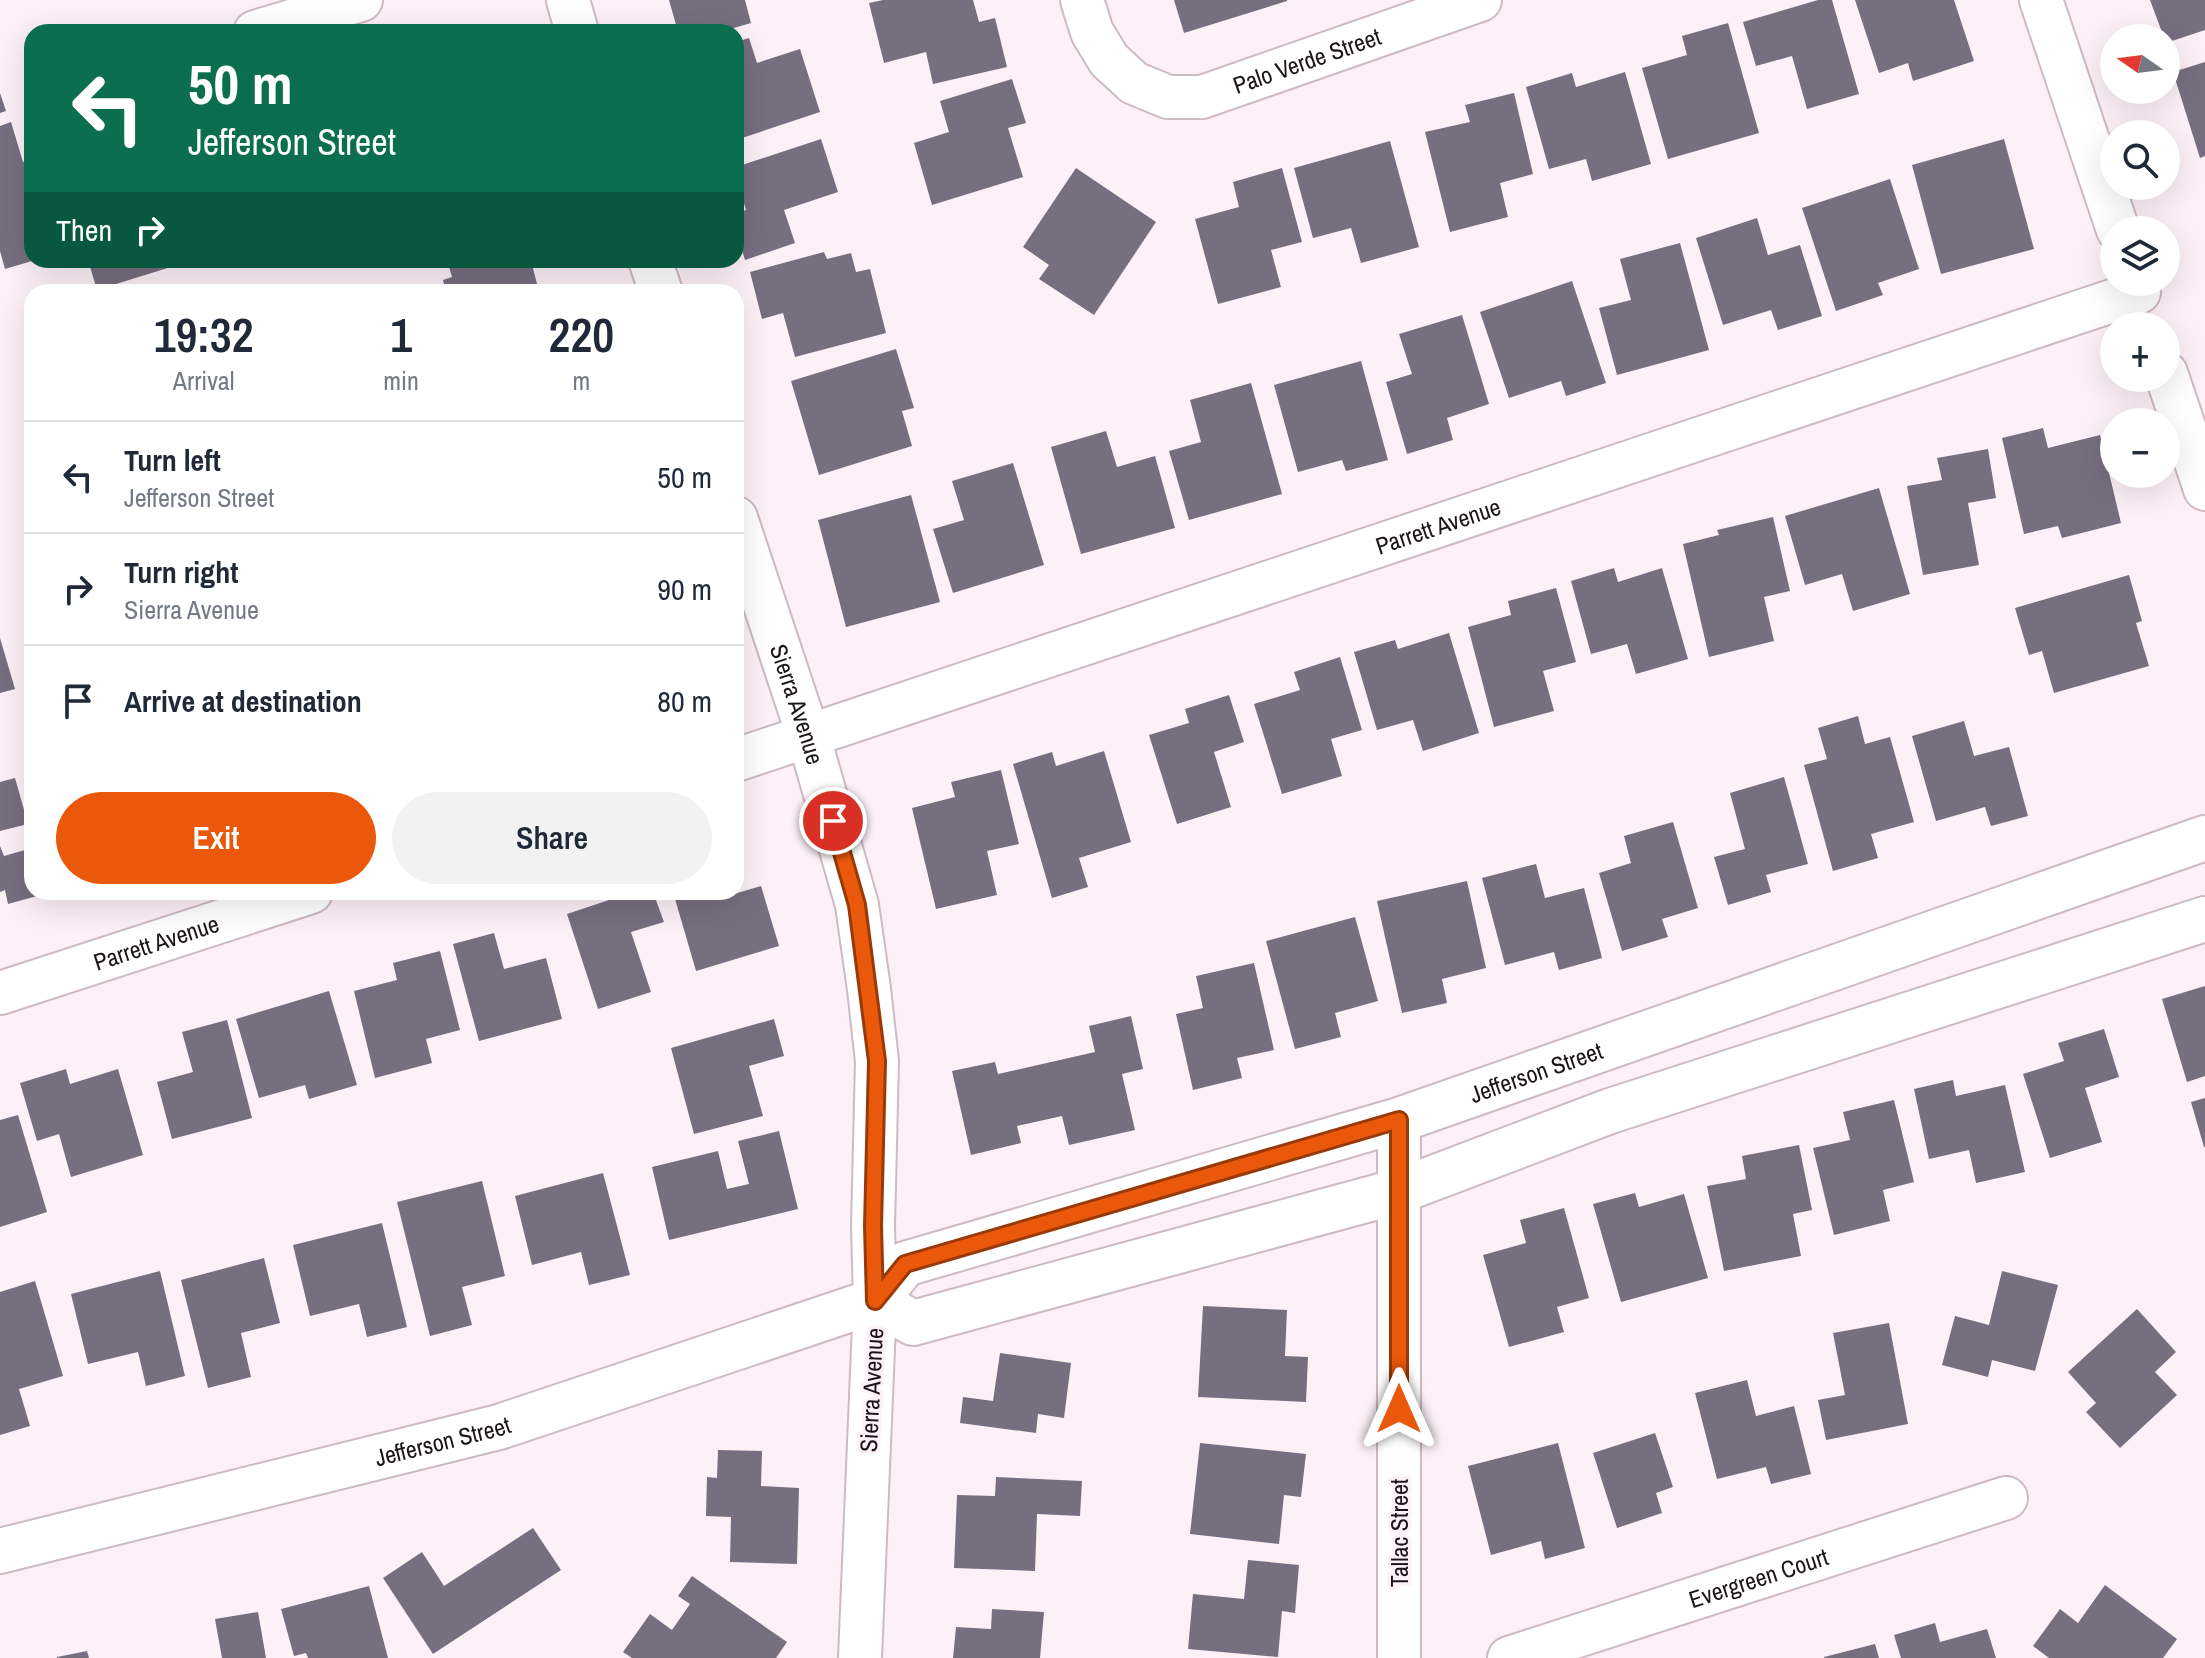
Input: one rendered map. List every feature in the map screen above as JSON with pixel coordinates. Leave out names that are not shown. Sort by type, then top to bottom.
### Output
[{"type":"main road","name":"Jefferson Street","points":[[0,1551],[499,1427],[875,1301],[905,1264],[1399,1120],[2205,838]]},
{"type":"main road","points":[[875,1301],[913,1323],[1399,1191],[1610,1111],[2205,919]]},
{"type":"street","points":[[282,24],[361,0]]},
{"type":"street","points":[[568,0],[575,24]]},
{"type":"street","name":"Palo Verde Street","points":[[1082,0],[1092,32],[1109,60],[1134,83],[1168,97],[1202,97],[1480,0]]},
{"type":"street","points":[[2041,0],[2113,216]]},
{"type":"street","name":"Parrett Avenue","points":[[744,758],[2142,300]]},
{"type":"street","points":[[2172,392],[2205,489]]},
{"type":"street","name":"Sierra Avenue","points":[[744,542],[809,738],[857,905],[877,1061],[873,1226],[875,1301],[860,1658]]},
{"type":"street","name":"Parrett Avenue","points":[[0,993],[286,900]]},
{"type":"street","name":"Tallac Street","points":[[1399,1120],[1399,1658]]},
{"type":"street","name":"Evergreen Court","points":[[1509,1658],[2006,1498]]},
{"type":"building","points":[[669,0],[745,0],[751,23],[744,25],[676,24]]},
{"type":"building","points":[[883,0],[973,0],[979,22],[995,18],[1007,67],[933,84],[926,52],[884,63],[869,3]]},
{"type":"building","points":[[1174,0],[1287,0],[1287,1],[1184,33]]},
{"type":"building","points":[[1818,0],[1832,0],[1859,94],[1807,109],[1792,56],[1756,66],[1743,22]]},
{"type":"building","points":[[1855,0],[1954,0],[1974,61],[1913,81],[1908,63],[1879,73]]},
{"type":"building","points":[[2150,0],[2205,0],[2205,30],[2180,38],[2180,24],[2159,24]]},
{"type":"building","points":[[1728,23],[1759,133],[1668,159],[1642,68],[1687,55],[1682,36]]},
{"type":"building","points":[[749,38],[757,63],[800,49],[820,112],[744,137],[744,40]]},
{"type":"building","points":[[2205,62],[2205,156],[2200,158],[2180,94],[2180,70]]},
{"type":"building","points":[[1625,72],[1651,164],[1592,181],[1586,159],[1549,169],[1526,87],[1572,73],[1576,87]]},
{"type":"building","points":[[1012,79],[1026,123],[1008,128],[1023,177],[932,205],[914,143],[949,132],[940,101]]},
{"type":"building","points":[[0,93],[6,111],[0,113]]},
{"type":"building","points":[[1514,93],[1533,174],[1500,183],[1508,217],[1450,232],[1425,132],[1470,122],[1465,105]]},
{"type":"building","points":[[11,122],[24,162],[24,263],[5,269],[0,251],[0,126]]},
{"type":"building","points":[[821,139],[838,192],[784,210],[795,243],[745,260],[744,164]]},
{"type":"building","points":[[2004,139],[2034,249],[1941,274],[1912,165]]},
{"type":"building","points":[[1390,141],[1419,247],[1361,263],[1351,228],[1313,238],[1294,168]]},
{"type":"building","points":[[1076,168],[1156,222],[1094,315],[1039,279],[1049,265],[1023,247]]},
{"type":"building","points":[[1282,168],[1302,242],[1271,250],[1281,287],[1218,304],[1195,219],[1239,207],[1233,182]]},
{"type":"building","points":[[1890,179],[1919,269],[1878,283],[1883,295],[1836,311],[1802,208]]},
{"type":"building","points":[[1757,218],[1768,255],[1800,245],[1822,316],[1778,330],[1771,310],[1723,325],[1696,238]]},
{"type":"building","points":[[1680,243],[1709,350],[1617,375],[1599,308],[1631,300],[1620,259]]},
{"type":"building","points":[[824,252],[827,259],[851,253],[856,272],[870,269],[886,333],[795,357],[783,313],[762,319],[750,272]]},
{"type":"building","points":[[90,268],[168,268],[116,284],[95,284]]},
{"type":"building","points":[[449,268],[533,268],[537,284],[444,284],[443,280],[452,277]]},
{"type":"building","points":[[1572,281],[1606,383],[1566,396],[1561,381],[1509,398],[1480,312]]},
{"type":"building","points":[[1462,315],[1489,404],[1447,418],[1453,440],[1407,454],[1386,382],[1412,374],[1399,334]]},
{"type":"building","points":[[896,349],[914,408],[902,411],[912,446],[819,475],[791,381]]},
{"type":"building","points":[[1361,361],[1388,460],[1346,471],[1342,460],[1298,472],[1274,385]]},
{"type":"building","points":[[1251,383],[1282,494],[1189,520],[1169,451],[1201,442],[1190,400]]},
{"type":"building","points":[[2043,428],[2048,448],[2100,435],[2100,488],[2113,488],[2121,523],[2062,538],[2058,526],[2024,534],[2002,438]]},
{"type":"building","points":[[1106,431],[1117,467],[1155,456],[1175,528],[1081,554],[1051,447]]},
{"type":"building","points":[[1988,449],[1996,498],[1968,503],[1979,565],[1923,575],[1907,486],[1942,480],[1937,458]]},
{"type":"building","points":[[1013,463],[1044,565],[953,593],[933,529],[964,520],[952,481]]},
{"type":"building","points":[[1879,488],[1910,594],[1853,611],[1842,574],[1805,585],[1785,516]]},
{"type":"building","points":[[911,495],[940,602],[846,627],[818,520]]},
{"type":"building","points":[[1773,517],[1790,591],[1764,597],[1774,641],[1709,657],[1683,544],[1719,535],[1717,530]]},
{"type":"building","points":[[1614,568],[1618,582],[1662,568],[1688,659],[1636,674],[1627,644],[1591,654],[1571,581]]},
{"type":"building","points":[[2129,575],[2142,621],[2136,623],[2149,666],[2054,693],[2042,651],[2029,655],[2015,608]]},
{"type":"building","points":[[1556,588],[1576,662],[1543,671],[1554,711],[1494,727],[1468,627],[1511,615],[1508,601]]},
{"type":"building","points":[[1449,633],[1479,733],[1423,751],[1413,720],[1377,730],[1354,652],[1395,640],[1398,649]]},
{"type":"building","points":[[0,638],[15,689],[0,693]]},
{"type":"building","points":[[1340,657],[1362,730],[1331,739],[1342,776],[1282,794],[1254,704],[1300,690],[1294,672]]},
{"type":"building","points":[[1229,695],[1244,742],[1214,752],[1231,807],[1177,824],[1149,735],[1189,723],[1185,709]]},
{"type":"building","points":[[1858,716],[1865,744],[1890,737],[1914,822],[1871,834],[1878,858],[1833,871],[1804,765],[1827,759],[1818,728]]},
{"type":"building","points":[[1964,721],[1974,756],[2009,747],[2028,816],[1991,826],[1985,807],[1936,821],[1912,736]]},
{"type":"building","points":[[1104,751],[1131,842],[1079,858],[1088,887],[1052,898],[1013,764],[1052,752],[1056,766]]},
{"type":"building","points":[[1001,770],[1019,844],[987,851],[997,895],[936,909],[912,808],[955,797],[951,782]]},
{"type":"building","points":[[1784,777],[1808,864],[1766,875],[1771,892],[1728,905],[1714,857],[1745,849],[1730,793]]},
{"type":"building","points":[[15,778],[24,810],[24,825],[0,831],[0,782]]},
{"type":"building","points":[[1673,822],[1698,908],[1662,919],[1668,937],[1622,951],[1599,873],[1631,863],[1624,836]]},
{"type":"building","points":[[0,846],[4,856],[24,850],[24,900],[8,904],[5,890],[0,892]]},
{"type":"building","points":[[1536,864],[1545,898],[1584,888],[1602,958],[1559,970],[1554,952],[1505,965],[1482,878]]},
{"type":"building","points":[[1467,881],[1486,968],[1442,979],[1447,1003],[1402,1013],[1377,901]]},
{"type":"building","points":[[761,886],[779,946],[696,971],[675,900],[744,900],[744,891]]},
{"type":"building","points":[[609,900],[656,900],[664,922],[631,932],[651,992],[598,1009],[567,914]]},
{"type":"building","points":[[1355,917],[1378,1001],[1335,1013],[1341,1037],[1295,1049],[1266,941]]},
{"type":"building","points":[[494,933],[504,969],[546,958],[562,1019],[479,1041],[453,944]]},
{"type":"building","points":[[440,951],[460,1030],[426,1039],[432,1063],[375,1078],[354,991],[397,980],[393,963]]},
{"type":"building","points":[[1254,963],[1274,1050],[1237,1058],[1242,1078],[1193,1090],[1176,1014],[1203,1008],[1196,976]]},
{"type":"building","points":[[2205,986],[2205,1076],[2187,1082],[2162,999]]},
{"type":"building","points":[[329,991],[357,1085],[309,1099],[305,1085],[259,1098],[236,1019]]},
{"type":"building","points":[[1131,1016],[1143,1069],[1122,1074],[1135,1130],[1069,1145],[1062,1116],[1017,1126],[1021,1143],[971,1155],[952,1071],[995,1062],[998,1074],[1095,1052],[1089,1026]]},
{"type":"building","points":[[774,1019],[784,1056],[749,1066],[763,1116],[694,1134],[671,1048]]},
{"type":"building","points":[[227,1020],[252,1118],[172,1139],[157,1082],[193,1072],[182,1032]]},
{"type":"building","points":[[2104,1029],[2119,1077],[2085,1088],[2102,1142],[2050,1158],[2023,1074],[2064,1061],[2058,1043]]},
{"type":"building","points":[[66,1069],[70,1084],[118,1069],[143,1155],[71,1177],[59,1134],[37,1141],[20,1083]]},
{"type":"building","points":[[1953,1080],[1956,1096],[2005,1085],[2025,1172],[1976,1183],[1969,1150],[1929,1159],[1914,1089]]},
{"type":"building","points":[[2205,1098],[2205,1147],[2204,1147],[2191,1102]]},
{"type":"building","points":[[1894,1100],[1914,1182],[1883,1190],[1890,1221],[1834,1235],[1813,1148],[1850,1140],[1843,1112]]},
{"type":"building","points":[[18,1115],[47,1212],[0,1227],[0,1120]]},
{"type":"building","points":[[779,1131],[798,1209],[669,1240],[652,1167],[718,1151],[727,1189],[749,1184],[738,1141]]},
{"type":"building","points":[[1799,1145],[1812,1210],[1793,1214],[1801,1256],[1724,1271],[1707,1186],[1746,1179],[1742,1156]]},
{"type":"building","points":[[603,1173],[630,1275],[589,1285],[581,1252],[532,1265],[515,1196]]},
{"type":"building","points":[[482,1181],[505,1276],[462,1287],[472,1325],[430,1336],[397,1202]]},
{"type":"building","points":[[1635,1193],[1639,1207],[1684,1194],[1708,1278],[1621,1302],[1593,1204]]},
{"type":"building","points":[[1564,1208],[1589,1298],[1557,1307],[1564,1332],[1509,1347],[1483,1255],[1526,1243],[1520,1220]]},
{"type":"building","points":[[382,1223],[407,1327],[367,1337],[359,1304],[310,1316],[293,1245]]},
{"type":"building","points":[[264,1258],[280,1323],[241,1333],[251,1377],[208,1388],[181,1280]]},
{"type":"building","points":[[160,1271],[185,1376],[146,1386],[138,1352],[88,1364],[71,1294]]},
{"type":"building","points":[[2002,1271],[2058,1285],[2035,1371],[1992,1360],[1988,1377],[1942,1365],[1955,1316],[1989,1325]]},
{"type":"building","points":[[35,1281],[63,1376],[19,1389],[30,1426],[0,1435],[0,1292]]},
{"type":"building","points":[[1203,1306],[1287,1310],[1285,1356],[1308,1357],[1306,1402],[1198,1397]]},
{"type":"building","points":[[2137,1309],[2176,1352],[2155,1372],[2177,1395],[2120,1448],[2086,1412],[2096,1403],[2068,1372]]},
{"type":"building","points":[[1889,1323],[1908,1424],[1826,1440],[1818,1400],[1845,1395],[1833,1333]]},
{"type":"building","points":[[1000,1353],[1071,1363],[1064,1418],[1038,1414],[1036,1433],[960,1423],[963,1397],[993,1401]]},
{"type":"building","points":[[1747,1380],[1756,1416],[1794,1406],[1811,1474],[1771,1484],[1766,1467],[1717,1479],[1695,1393]]},
{"type":"building","points":[[1655,1433],[1673,1487],[1656,1493],[1662,1513],[1617,1528],[1593,1453]]},
{"type":"building","points":[[1200,1443],[1306,1454],[1301,1497],[1284,1495],[1279,1544],[1190,1534]]},
{"type":"building","points":[[1558,1443],[1585,1548],[1545,1559],[1541,1541],[1491,1555],[1468,1466]]},
{"type":"building","points":[[718,1450],[762,1451],[761,1486],[799,1488],[797,1564],[730,1562],[731,1517],[706,1516],[707,1477],[717,1478]]},
{"type":"building","points":[[996,1477],[1082,1481],[1080,1516],[1037,1514],[1035,1571],[954,1568],[957,1495],[995,1496]]},
{"type":"building","points":[[533,1528],[561,1570],[433,1654],[383,1578],[422,1552],[444,1586]]},
{"type":"building","points":[[1248,1560],[1299,1565],[1295,1613],[1282,1611],[1278,1657],[1188,1649],[1193,1594],[1244,1599]]},
{"type":"building","points":[[692,1576],[787,1642],[776,1658],[632,1658],[623,1652],[650,1614],[672,1630],[690,1604],[678,1596]]},
{"type":"building","points":[[2105,1585],[2177,1639],[2163,1658],[2049,1658],[2033,1646],[2060,1609],[2078,1623]]},
{"type":"building","points":[[369,1586],[388,1658],[308,1658],[306,1653],[294,1656],[281,1609]]},
{"type":"building","points":[[992,1609],[1044,1612],[1040,1658],[953,1658],[956,1627],[991,1629]]},
{"type":"building","points":[[258,1612],[266,1658],[222,1658],[215,1619]]},
{"type":"building","points":[[1935,1623],[1940,1642],[1987,1629],[1996,1658],[1901,1658],[1894,1635]]},
{"type":"building","points":[[1875,1644],[1879,1658],[1824,1658],[1824,1657]]},
{"type":"building","points":[[87,1651],[89,1658],[57,1658],[57,1657]]},
{"type":"route","points":[[833,821],[857,905],[877,1061],[873,1226],[875,1301],[905,1264],[1399,1120],[1399,1409]]}]
